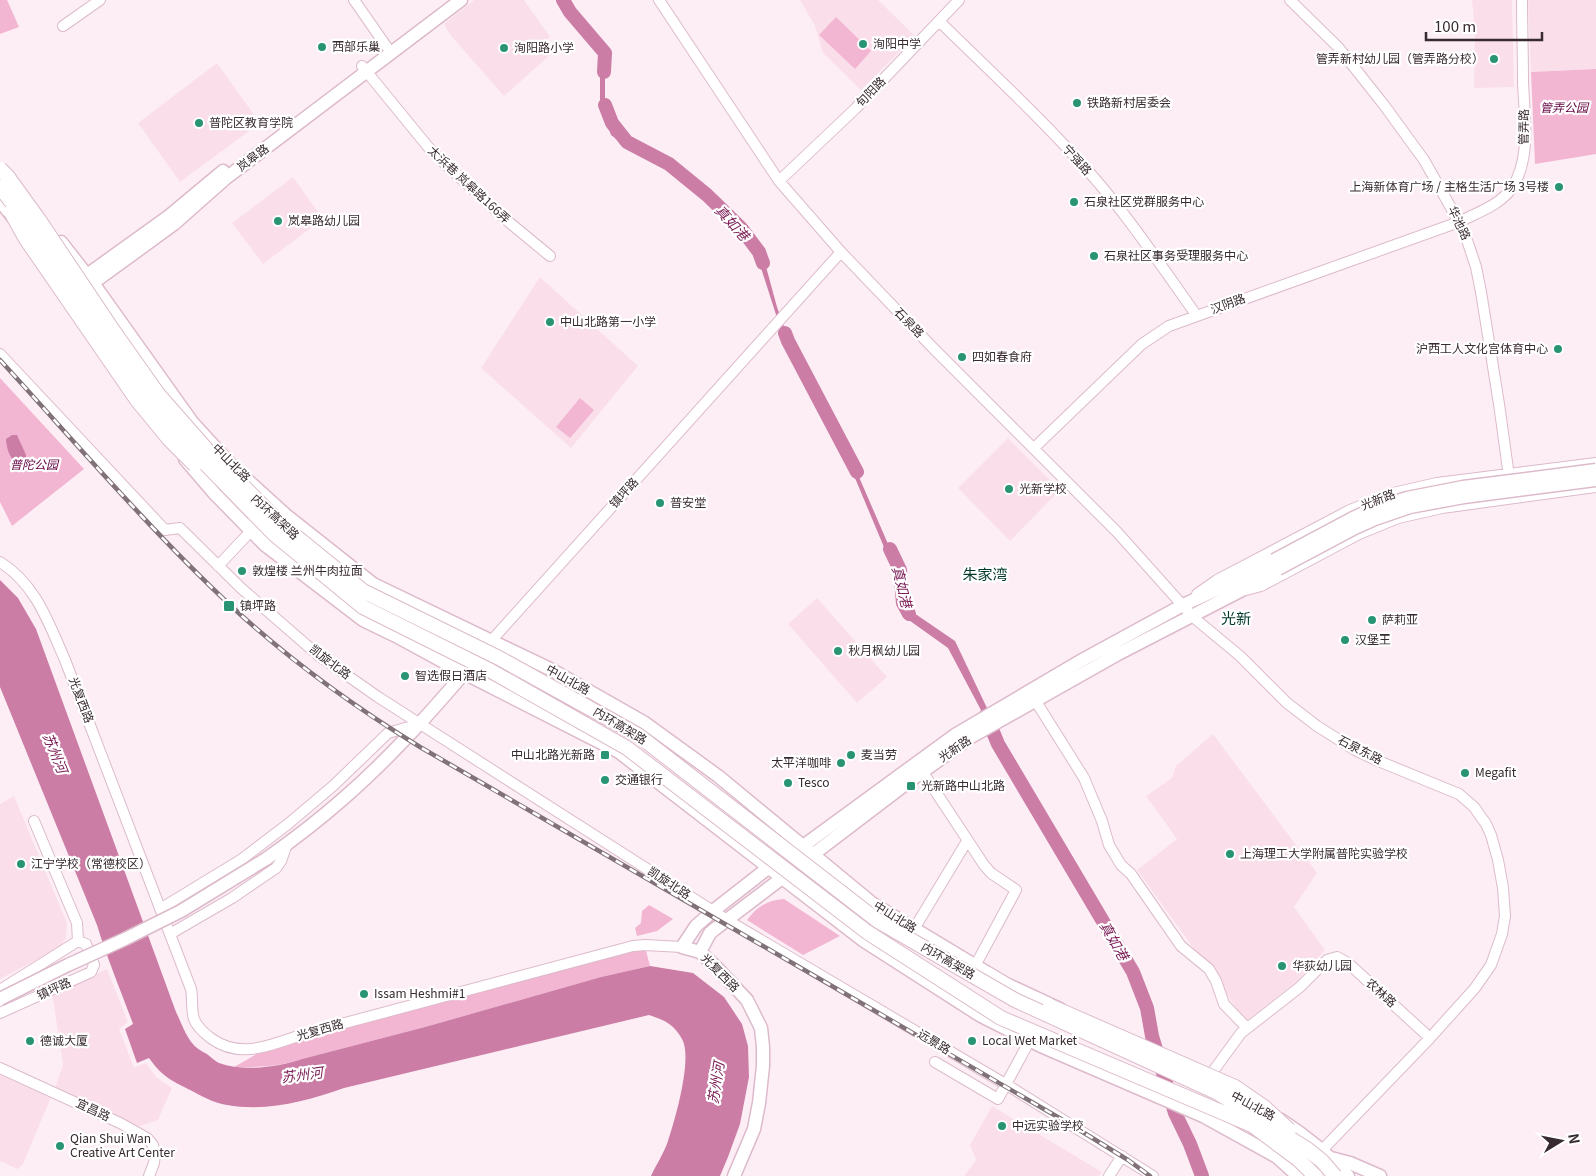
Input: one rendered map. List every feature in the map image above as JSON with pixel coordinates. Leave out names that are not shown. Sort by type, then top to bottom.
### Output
[{"type":"highway","name":"内环高架路","points":[[0,169],[39,220],[158,394],[208,451],[283,526],[363,591],[499,658],[638,735],[878,920],[1015,1000],[1218,1094],[1307,1148],[1325,1156],[1336,1176]]},
{"type":"highway","name":"内环高架路","points":[[0,187],[33,230],[158,410],[199,457],[274,534],[363,607],[491,671],[626,748],[868,932],[1001,1018],[1252,1125],[1299,1160],[1315,1176]]},
{"type":"highway","points":[[0,192],[26,239],[137,400],[168,438],[252,527],[291,565]]},
{"type":"highway","points":[[988,974],[1016,991],[1234,1087],[1264,1107],[1325,1156]]},
{"type":"main road","name":"岚皋路","points":[[66,295],[174,224],[226,178],[450,0]]},
{"type":"main road","name":"岚皋路","points":[[389,50],[462,0]]},
{"type":"main road","name":"中山北路","points":[[0,163],[90,280],[192,422],[234,468],[287,516],[373,584],[552,670],[644,723],[718,776],[874,904],[1004,983],[1267,1112],[1301,1133],[1348,1176]]},
{"type":"main road","points":[[0,201],[24,231],[113,363],[181,455],[215,494],[252,527]]},
{"type":"main road","name":"光新路","points":[[1020,702],[1035,700],[1118,654],[1242,590],[1276,564],[1351,519],[1372,510],[1407,498],[1463,487],[1596,470]]},
{"type":"main road","name":"光新路","points":[[682,947],[696,926],[768,868],[803,846],[946,741],[985,723],[1183,605],[1355,528],[1402,510],[1464,497],[1596,480]]},
{"type":"main road","points":[[291,565],[363,620],[619,752],[781,879],[864,941],[981,1016],[1030,1040],[1203,1116],[1277,1157],[1298,1176]]},
{"type":"main road","name":"镇坪路","points":[[0,999],[182,911],[287,844],[369,776],[420,724],[492,641]]},
{"type":"main road","name":"光新路","points":[[700,952],[710,933],[922,771],[971,737],[985,723]]},
{"type":"main road","name":"光复西路","points":[[682,947],[700,952],[716,967],[747,1000],[761,1028],[764,1047],[759,1102],[754,1129],[734,1176]]},
{"type":"main road","name":"中山北路","points":[[1325,1156],[1350,1163],[1380,1176]]},
{"type":"street","points":[[63,26],[100,0]]},
{"type":"street","points":[[354,0],[389,50]]},
{"type":"street","name":"石泉路","points":[[659,0],[779,181],[841,252],[934,349],[1117,532],[1193,616]]},
{"type":"street","name":"旬阳路","points":[[779,181],[856,109],[959,0]]},
{"type":"street","name":"华池路","points":[[1290,0],[1340,49],[1378,97],[1424,160],[1460,222],[1476,267],[1481,292],[1512,498]]},
{"type":"street","name":"管弄路","points":[[1460,222],[1499,201],[1510,190],[1518,177],[1523,160],[1525,136],[1522,0]]},
{"type":"street","name":"宁强路","points":[[939,21],[1045,126],[1090,174],[1141,238],[1197,316]]},
{"type":"street","name":"太浜巷 岚皋路166弄","points":[[364,69],[429,148],[510,224],[550,256]]},
{"type":"street","name":"汉阴路","points":[[1034,448],[1142,344],[1170,326],[1460,222]]},
{"type":"street","name":"镇坪路","points":[[492,641],[841,252]]},
{"type":"street","name":"凯旋北路","points":[[0,354],[165,530],[180,528],[242,590],[318,655],[378,697],[713,911]]},
{"type":"street","name":"光新路","points":[[1183,605],[1217,580],[1350,510],[1400,491],[1437,483],[1596,463]]},
{"type":"street","name":"光新路","points":[[1242,590],[1261,586],[1359,534],[1420,512],[1596,487]]},
{"type":"street","points":[[218,566],[252,527]]},
{"type":"street","name":"光复西路","points":[[0,562],[20,578],[34,594],[46,616],[65,660],[191,989],[194,1021],[204,1034],[216,1041],[228,1047],[255,1050],[304,1034],[633,946],[682,947]]},
{"type":"street","name":"石泉东路","points":[[1193,616],[1240,656],[1287,702],[1317,726],[1362,753],[1447,788],[1467,800],[1481,815],[1491,835],[1503,888],[1505,916],[1502,934],[1491,965],[1475,988],[1430,1038]]},
{"type":"street","points":[[1035,700],[1084,778],[1102,821],[1109,845],[1121,865],[1131,874],[1182,946],[1209,970],[1216,981],[1224,1004],[1247,1028]]},
{"type":"street","points":[[160,908],[216,875],[281,830],[333,786],[388,733],[420,724]]},
{"type":"street","points":[[922,771],[984,866],[1016,890],[975,966]]},
{"type":"street","name":"镇坪路","points":[[34,821],[76,923],[78,941]]},
{"type":"street","points":[[914,929],[967,841]]},
{"type":"street","points":[[170,934],[232,898],[276,868],[281,861],[287,844]]},
{"type":"street","name":"远景路","points":[[713,911],[1006,1085],[1153,1176]]},
{"type":"street","name":"镇坪路","points":[[0,990],[78,941]]},
{"type":"street","name":"镇坪路","points":[[0,1013],[91,972],[94,964],[86,944],[78,941]]},
{"type":"street","name":"农林路","points":[[1206,1081],[1236,1039],[1247,1028],[1300,987],[1327,960],[1336,958],[1348,963],[1430,1038]]},
{"type":"street","points":[[1298,1176],[1325,1156],[1430,1038]]},
{"type":"street","points":[[935,1062],[998,1099],[1030,1040]]},
{"type":"street","name":"宜昌路","points":[[0,1068],[120,1123],[147,1138],[155,1153],[149,1176]]},
{"type":"street","points":[[1109,1176],[1122,1156]]},
{"type":"shaded area","name":"洵阳路小学","points":[[474,0],[524,0],[550,37],[543,41],[551,54],[504,96],[451,36],[444,24]]},
{"type":"shaded area","name":"洵阳中学","points":[[800,0],[878,0],[915,36],[861,90],[823,53],[815,26]]},
{"type":"shaded area","name":"管弄新村幼儿园（管弄路分校）","points":[[1472,0],[1512,0],[1514,87],[1474,88],[1475,31]]},
{"type":"shaded area","points":[[1528,0],[1596,0],[1596,69],[1531,72]]},
{"type":"shaded area","name":"普陀区教育学院","points":[[217,63],[260,123],[180,182],[138,123]]},
{"type":"shaded area","name":"岚皋路幼儿园","points":[[293,177],[323,219],[263,264],[232,223]]},
{"type":"shaded area","name":"中山北路第一小学","points":[[540,277],[638,366],[571,448],[481,368]]},
{"type":"shaded area","name":"光新学校","points":[[1008,438],[1060,490],[1010,541],[958,488]]},
{"type":"shaded area","name":"秋月枫幼儿园","points":[[817,598],[887,677],[857,703],[788,624]]},
{"type":"shaded area","name":"上海理工大学附属普陀实验学校","points":[[1213,734],[1317,873],[1294,907],[1325,950],[1297,981],[1246,1021],[1137,870],[1177,839],[1146,796],[1172,778],[1176,766]]},
{"type":"shaded area","name":"江宁学校（常德校区）","points":[[14,796],[67,923],[66,938],[59,948],[0,979],[0,804]]},
{"type":"shaded area","points":[[107,969],[128,1022],[119,1029],[134,1068],[146,1063],[156,1077],[172,1088],[158,1120],[137,1127],[55,1088],[63,1065],[52,993]]},
{"type":"shaded area","points":[[0,1074],[51,1097],[23,1164],[18,1169],[0,1161]]},
{"type":"shaded area","name":"中远实验学校","points":[[992,1106],[1102,1172],[1099,1176],[964,1176],[976,1160],[970,1145]]},
{"type":"green space","points":[[0,0],[7,0],[19,27],[0,34]]},
{"type":"green space","points":[[836,17],[871,51],[855,69],[819,35]]},
{"type":"green space","name":"管弄公园","points":[[1596,69],[1596,154],[1535,164],[1531,72]]},
{"type":"green space","name":"普陀公园","points":[[0,378],[84,469],[12,526],[0,502]]},
{"type":"green space","points":[[580,398],[594,410],[570,438],[556,427]]},
{"type":"green space","points":[[784,899],[840,936],[803,955],[747,920],[763,905]]},
{"type":"green space","points":[[649,905],[673,919],[657,931],[637,936],[635,928],[641,923],[642,911]]},
{"type":"green space","points":[[645,947],[650,966],[601,977],[293,1062],[268,1066],[234,1067],[269,1047]]},
{"type":"water","points":[[556,0],[564,0],[570,12],[605,53],[605,101],[615,132],[709,192],[743,227],[762,252],[777,307],[791,347],[859,477],[898,567],[902,597],[914,613],[955,641],[987,708],[982,712],[948,648],[906,618],[898,604],[894,571],[855,478],[787,349],[754,246],[741,228],[707,195],[694,189],[659,164],[634,152],[611,135],[600,103],[600,55],[563,13]]},
{"type":"water","points":[[12,435],[17,435],[26,455],[25,466],[13,460],[7,448],[6,439]]},
{"type":"water","name":"苏州河","points":[[0,580],[18,598],[36,629],[176,1012],[187,1036],[197,1048],[218,1062],[229,1066],[250,1068],[272,1066],[425,1027],[601,977],[650,966],[693,973],[724,997],[742,1024],[748,1046],[749,1077],[740,1124],[720,1176],[651,1176],[668,1141],[678,1105],[684,1074],[685,1048],[682,1039],[672,1026],[649,1015],[344,1088],[301,1101],[272,1106],[242,1107],[217,1102],[171,1080],[149,1058],[137,1063],[125,1029],[133,1024],[97,925],[0,687]]},
{"type":"waterway","name":"真如港","points":[[563,0],[570,12],[605,53],[604,72]]},
{"type":"waterway","name":"真如港","points":[[605,105],[612,123],[627,142],[669,164],[707,195],[741,228],[759,252],[763,263]]},
{"type":"waterway","name":"真如港","points":[[785,333],[857,472]]},
{"type":"waterway","name":"真如港","points":[[890,549],[900,570],[903,603],[909,614]]},
{"type":"waterway","name":"真如港","points":[[986,715],[998,744],[1133,972],[1147,1008],[1152,1036],[1175,1113],[1190,1144],[1202,1176]]},
{"type":"railway","points":[[0,360],[113,485],[200,576],[252,625],[298,663],[346,698],[420,747],[1068,1123],[1150,1176]]},
{"type":"place","name":"洵阳中学","points":[[863,44]]},
{"type":"place","name":"西部乐巢","points":[[322,47]]},
{"type":"place","name":"洵阳路小学","points":[[504,48]]},
{"type":"place","name":"管弄新村幼儿园（管弄路分校）","points":[[1494,59]]},
{"type":"place","name":"铁路新村居委会","points":[[1077,103]]},
{"type":"place","name":"普陀区教育学院","points":[[199,123]]},
{"type":"place","name":"上海新体育广场 / 主格生活广场 3号楼","points":[[1559,187]]},
{"type":"place","name":"石泉社区党群服务中心","points":[[1074,202]]},
{"type":"place","name":"岚皋路幼儿园","points":[[278,221]]},
{"type":"place","name":"石泉社区事务受理服务中心","points":[[1094,256]]},
{"type":"place","name":"中山北路第一小学","points":[[550,322]]},
{"type":"place","name":"沪西工人文化宫体育中心","points":[[1558,349]]},
{"type":"place","name":"四如春食府","points":[[962,357]]},
{"type":"place","name":"光新学校","points":[[1009,489]]},
{"type":"place","name":"普安堂","points":[[660,503]]},
{"type":"place","name":"敦煌楼 兰州牛肉拉面","points":[[242,571]]},
{"type":"place","name":"镇坪路","points":[[229,606]]},
{"type":"place","name":"萨莉亚","points":[[1372,620]]},
{"type":"place","name":"汉堡王","points":[[1345,640]]},
{"type":"place","name":"秋月枫幼儿园","points":[[838,651]]},
{"type":"place","name":"智选假日酒店","points":[[405,676]]},
{"type":"place","name":"中山北路光新路","points":[[605,755]]},
{"type":"place","name":"麦当劳","points":[[851,755]]},
{"type":"place","name":"太平洋咖啡","points":[[841,763]]},
{"type":"place","name":"Megafit","points":[[1465,773]]},
{"type":"place","name":"交通银行","points":[[605,780]]},
{"type":"place","name":"Tesco","points":[[788,783]]},
{"type":"place","name":"光新路中山北路","points":[[911,786]]},
{"type":"place","name":"上海理工大学附属普陀实验学校","points":[[1230,854]]},
{"type":"place","name":"江宁学校（常德校区）","points":[[21,864]]},
{"type":"place","name":"华荻幼儿园","points":[[1282,966]]},
{"type":"place","name":"Issam Heshmi#1","points":[[364,994]]},
{"type":"place","name":"德诚大厦","points":[[30,1041]]},
{"type":"place","name":"Local Wet Market","points":[[972,1041]]},
{"type":"place","name":"中远实验学校","points":[[1002,1126]]},
{"type":"place","name":"Qian Shui Wan Creative Art Center","points":[[60,1146]]},
{"type":"district","name":"朱家湾","points":[[985,575]]},
{"type":"district","name":"光新","points":[[1236,619]]}]
